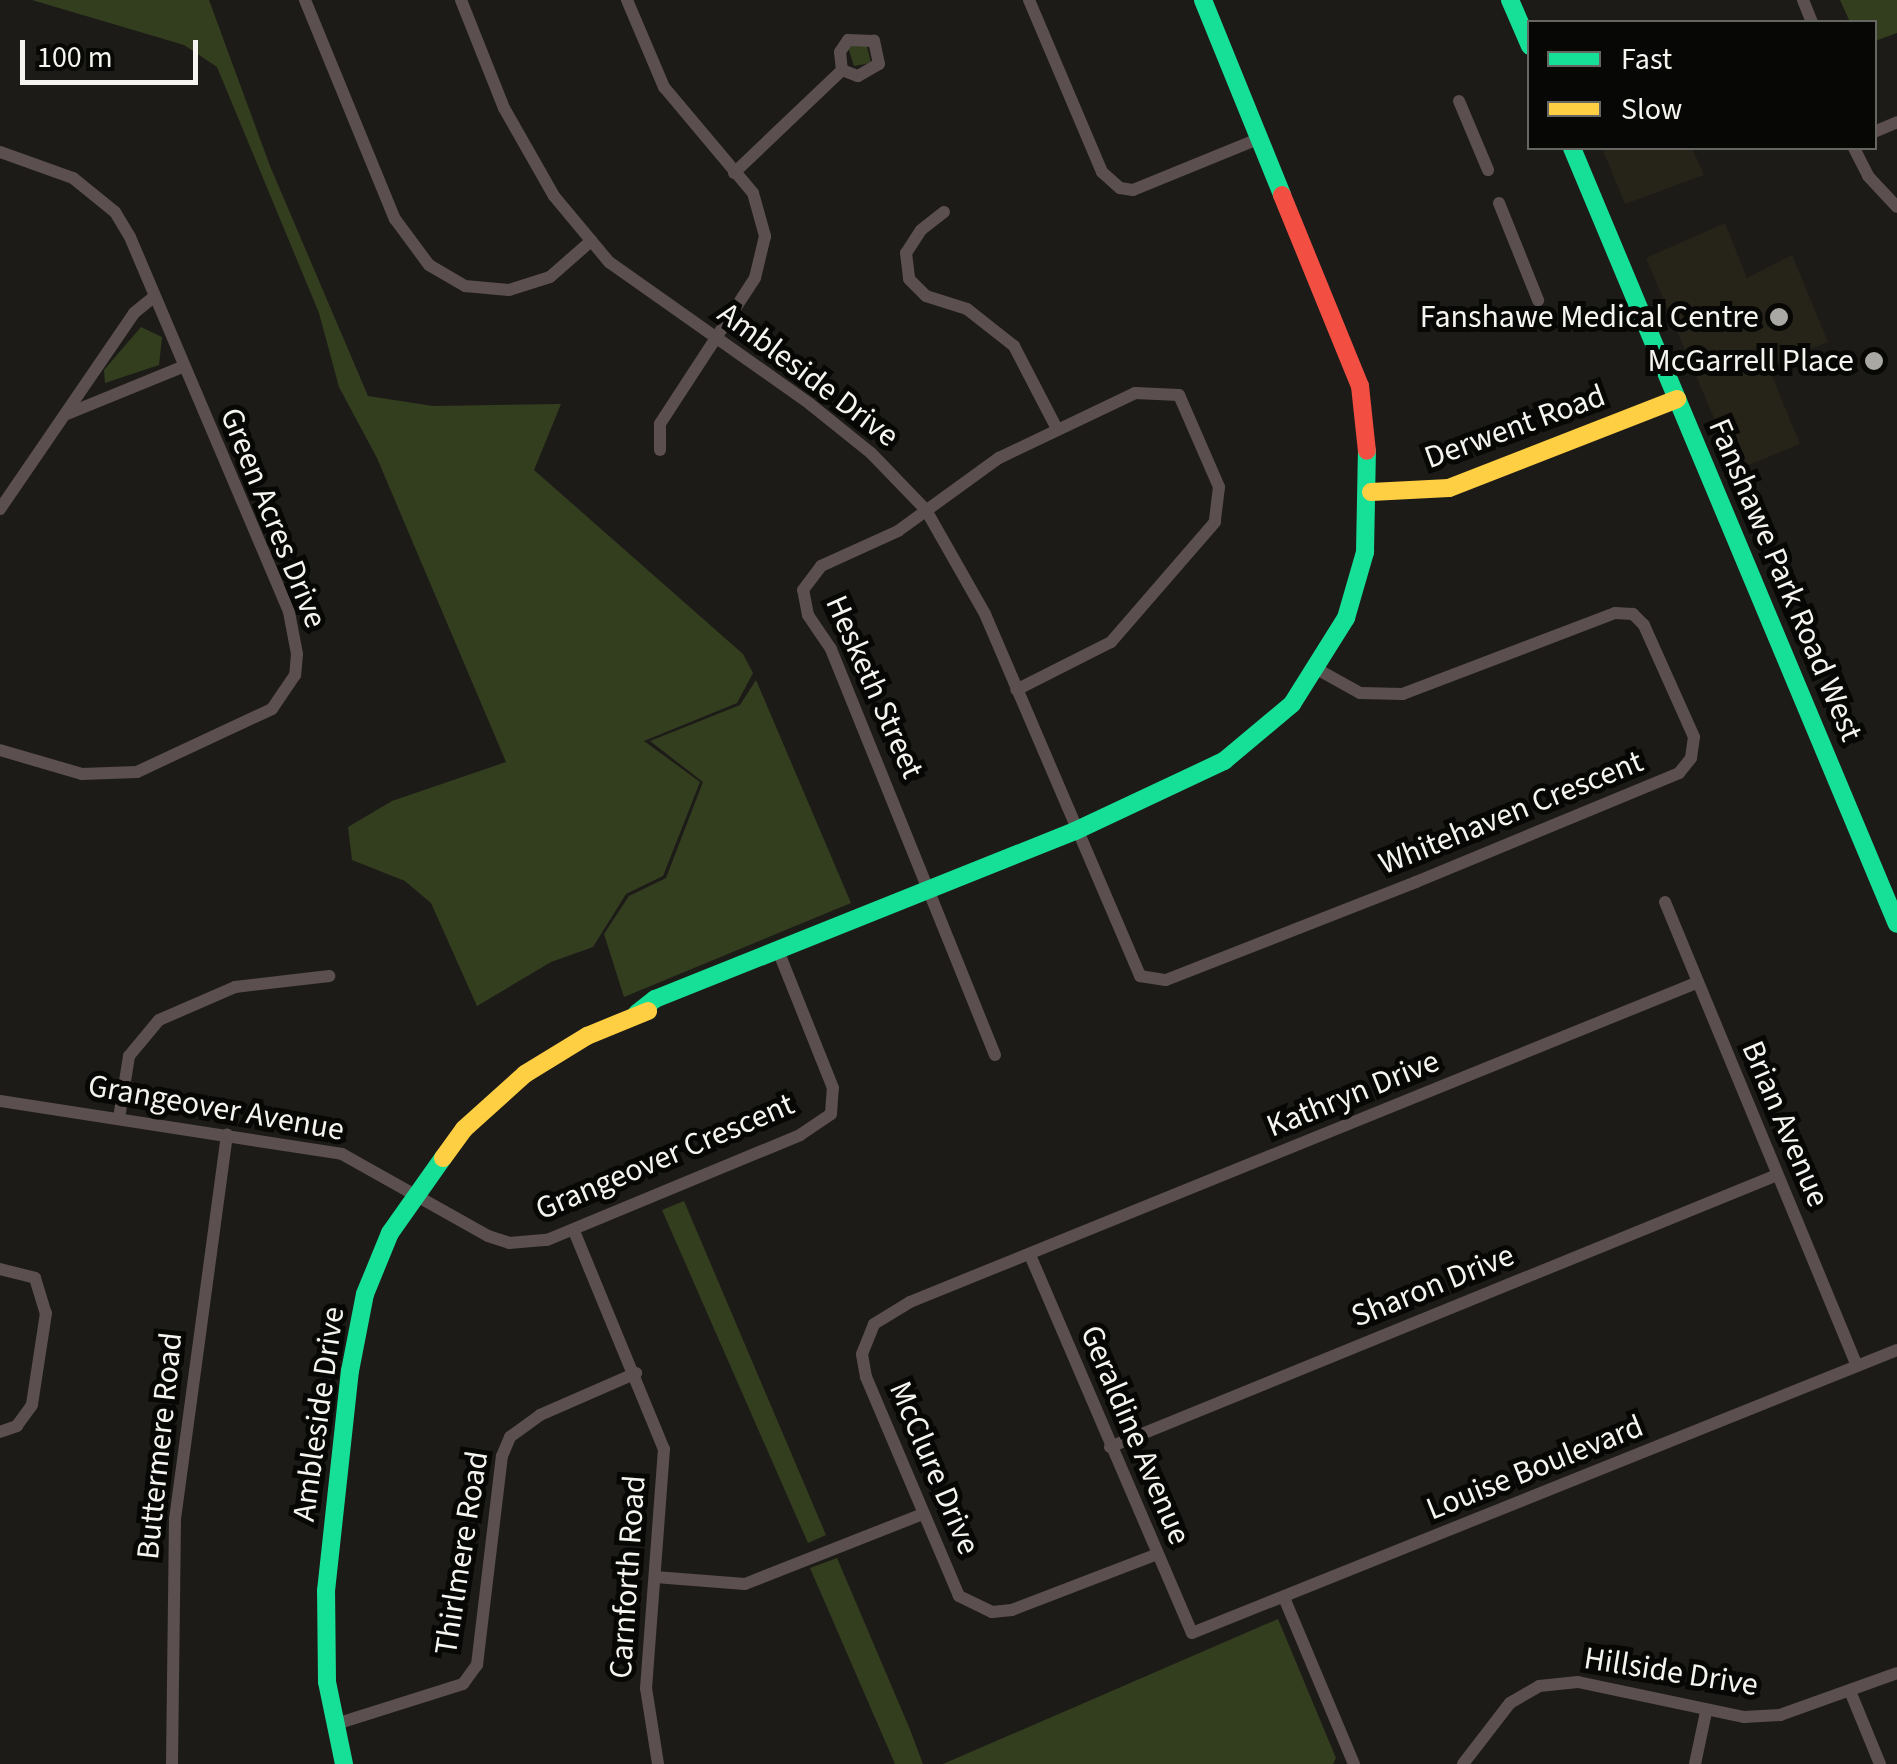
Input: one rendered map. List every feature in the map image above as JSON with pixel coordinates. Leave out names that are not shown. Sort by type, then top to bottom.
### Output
[{"type":"street","points":[[305,0],[395,219],[429,265],[465,286],[510,290],[550,276],[591,241]]},
{"type":"street","name":"Ambleside Drive","points":[[461,0],[504,108],[554,196],[591,241],[712,341],[810,404],[871,454],[926,510],[984,614],[1074,831]]},
{"type":"street","points":[[626,0],[664,87],[760,206],[764,254],[660,424],[660,450]]},
{"type":"street","points":[[1029,0],[1102,172],[1120,188],[1133,190],[1258,139]]},
{"type":"street","name":"Ambleside Drive","points":[[344,1764],[327,1682],[326,1607],[350,1371],[365,1294],[413,1195],[464,1129],[525,1074],[657,1002],[778,953],[825,928],[831,934],[1074,831],[1224,761],[1292,704],[1346,618],[1365,552],[1370,492],[1360,386],[1203,0]]},
{"type":"street","points":[[1510,0],[1527,39]]},
{"type":"street","points":[[734,173],[842,70]]},
{"type":"street","points":[[1459,101],[1488,170]]},
{"type":"street","name":"Fanshawe Park Road West","points":[[1573,150],[1897,924]]},
{"type":"street","points":[[1855,150],[1868,176],[1897,208]]},
{"type":"street","name":"Green Acres Drive","points":[[0,152],[72,178],[107,204],[130,237],[296,634],[294,675],[286,694],[254,720],[118,777],[82,774],[0,750]]},
{"type":"street","points":[[1499,203],[1538,300]]},
{"type":"street","points":[[944,212],[906,253],[909,279],[926,296],[967,308],[1004,335],[1057,429]]},
{"type":"street","points":[[0,510],[134,312],[154,298]]},
{"type":"street","points":[[67,414],[182,367]]},
{"type":"street","points":[[926,510],[999,458],[1135,393],[1180,396],[1214,471],[1220,502],[1205,540],[1111,642],[1016,690]]},
{"type":"street","name":"Derwent Road","points":[[1370,492],[1449,488],[1677,399]]},
{"type":"street","name":"Hesketh Street","points":[[926,510],[881,541],[821,566],[807,578],[803,601],[831,649],[928,891]]},
{"type":"street","name":"Whitehaven Crescent","points":[[1074,831],[1131,967],[1140,976],[1166,980],[1679,773],[1692,758],[1694,737],[1644,624],[1633,614],[1601,618],[1403,694],[1360,693],[1315,668]]},
{"type":"street","points":[[928,891],[995,1055]]},
{"type":"street","name":"Brian Avenue","points":[[1664,902],[1856,1366]]},
{"type":"street","name":"Grangeover Crescent","points":[[413,1195],[509,1243],[574,1231],[800,1135],[831,1114],[833,1088],[778,953]]},
{"type":"street","points":[[119,1118],[129,1056],[158,1020],[235,987],[329,976]]},
{"type":"street","name":"Kathryn Drive","points":[[1030,1256],[1696,982]]},
{"type":"street","name":"Grangeover Avenue","points":[[0,1101],[342,1154],[413,1195]]},
{"type":"street","name":"Buttermere Road","points":[[172,1764],[174,1518],[227,1135]]},
{"type":"street","name":"Sharon Drive","points":[[1110,1447],[1777,1175]]},
{"type":"street","name":"Carnforth Road","points":[[574,1231],[664,1449],[646,1688],[658,1764]]},
{"type":"street","name":"Geraldine Avenue","points":[[1030,1256],[1192,1633]]},
{"type":"street","name":"McClure Drive","points":[[1030,1256],[910,1302],[874,1324],[865,1338],[866,1377],[923,1514],[959,1596],[992,1612],[1012,1610],[1156,1555]]},
{"type":"street","points":[[0,1269],[35,1278],[46,1312],[32,1405],[16,1426],[0,1432]]},
{"type":"street","name":"Louise Boulevard","points":[[1192,1633],[1285,1600],[1897,1350]]},
{"type":"street","name":"Thirlmere Road","points":[[336,1724],[463,1684],[479,1654],[502,1456],[510,1437],[540,1415],[636,1374]]},
{"type":"street","points":[[656,1577],[745,1584],[923,1514]]},
{"type":"street","points":[[1285,1600],[1354,1764]]},
{"type":"street","name":"Hillside Drive","points":[[1463,1764],[1510,1703],[1539,1686],[1578,1682],[1706,1712],[1780,1715],[1897,1672]]},
{"type":"street","points":[[1850,1691],[1880,1764]]},
{"type":"street","points":[[1695,1764],[1706,1712]]},
{"type":"shaded area","points":[[1603,150],[1693,150],[1704,175],[1625,204]]},
{"type":"shaded area","points":[[1725,223],[1747,278],[1792,255],[1828,342],[1768,366],[1800,444],[1736,470],[1646,258]]},
{"type":"green space","points":[[32,0],[209,0],[270,166],[368,396],[433,406],[561,404],[534,470],[743,654],[753,673],[737,703],[644,741],[700,782],[663,876],[626,894],[593,947],[551,962],[477,1006],[431,903],[405,881],[352,860],[348,827],[392,801],[506,762],[377,458],[339,387],[319,313],[217,67],[184,45]]},
{"type":"green space","points":[[1840,0],[1897,0],[1897,33],[1877,40],[1877,20],[1849,20]]},
{"type":"green space","points":[[866,42],[871,63],[854,66],[848,47]]},
{"type":"green space","points":[[141,327],[162,337],[159,365],[105,383],[104,370]]},
{"type":"green space","points":[[756,680],[851,903],[624,997],[604,934],[629,896],[666,878],[703,782],[650,741],[740,705]]},
{"type":"green space","points":[[684,1201],[826,1535],[808,1543],[662,1210]]},
{"type":"green space","points":[[837,1558],[923,1764],[895,1764],[810,1568]]},
{"type":"green space","points":[[1278,1619],[1336,1758],[1333,1764],[943,1764]]},
{"type":"traffic: fast","points":[[1203,0],[1282,195]]},
{"type":"traffic: fast","points":[[1510,0],[1527,39]]},
{"type":"traffic: fast","points":[[1573,150],[1897,924]]},
{"type":"traffic: fast","points":[[637,1013],[655,999],[1075,831],[1224,761],[1292,704],[1346,618],[1365,552],[1367,451]]},
{"type":"traffic: fast","points":[[344,1764],[327,1682],[326,1591],[350,1371],[365,1294],[390,1233],[443,1158]]},
{"type":"traffic: slow","points":[[1371,492],[1449,488],[1677,399]]},
{"type":"traffic: slow","points":[[443,1158],[464,1129],[525,1074],[587,1036],[648,1011]]},
{"type":"traffic: jam","points":[[1282,195],[1360,386],[1367,451]]},
{"type":"place","name":"Fanshawe Medical Centre","points":[[1779,317]]},
{"type":"place","name":"McGarrell Place","points":[[1874,361]]}]
